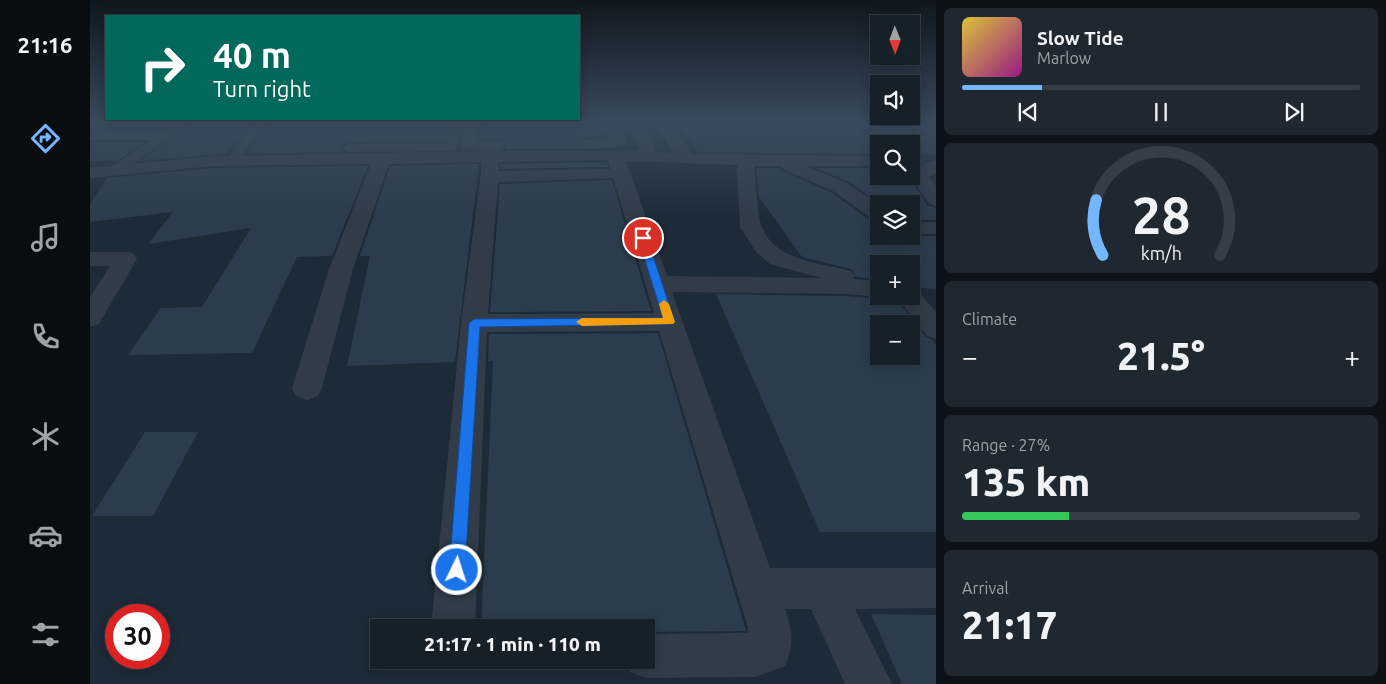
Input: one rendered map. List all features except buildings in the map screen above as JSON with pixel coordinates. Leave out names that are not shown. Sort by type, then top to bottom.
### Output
[{"type":"street","points":[[90,173],[330,155]]},
{"type":"street","points":[[354,155],[489,167],[624,160],[870,161]]},
{"type":"street","points":[[489,167],[534,155]]},
{"type":"street","points":[[588,155],[624,160]]},
{"type":"street","points":[[626,155],[624,160],[658,284],[770,628],[769,650],[755,655],[655,656]]},
{"type":"street","points":[[683,155],[686,160]]},
{"type":"street","points":[[307,388],[341,269],[382,158]]},
{"type":"street","points":[[745,160],[751,227],[764,246],[778,259],[870,282]]},
{"type":"street","points":[[772,160],[807,172],[840,187],[870,209]]},
{"type":"street","points":[[920,161],[936,161]]},
{"type":"street","points":[[936,166],[919,176],[936,200]]},
{"type":"street","points":[[454,619],[474,323],[489,167]]},
{"type":"street","points":[[920,228],[936,228]]},
{"type":"street","points":[[90,259],[126,259],[90,318]]},
{"type":"street","points":[[658,284],[846,286],[870,288]]},
{"type":"street","points":[[920,294],[936,298]]},
{"type":"street","points":[[916,305],[936,329]]},
{"type":"street","points":[[474,323],[670,322]]},
{"type":"street","points":[[758,589],[936,588]]},
{"type":"street","points":[[823,589],[869,684]]},
{"type":"lane","points":[[116,170],[138,155]]},
{"type":"lane","points":[[231,161],[236,155]]},
{"type":"slow traffic","points":[[582,322],[670,322],[664,304]]},
{"type":"route","points":[[457,570],[474,323],[670,322],[643,238]]}]
